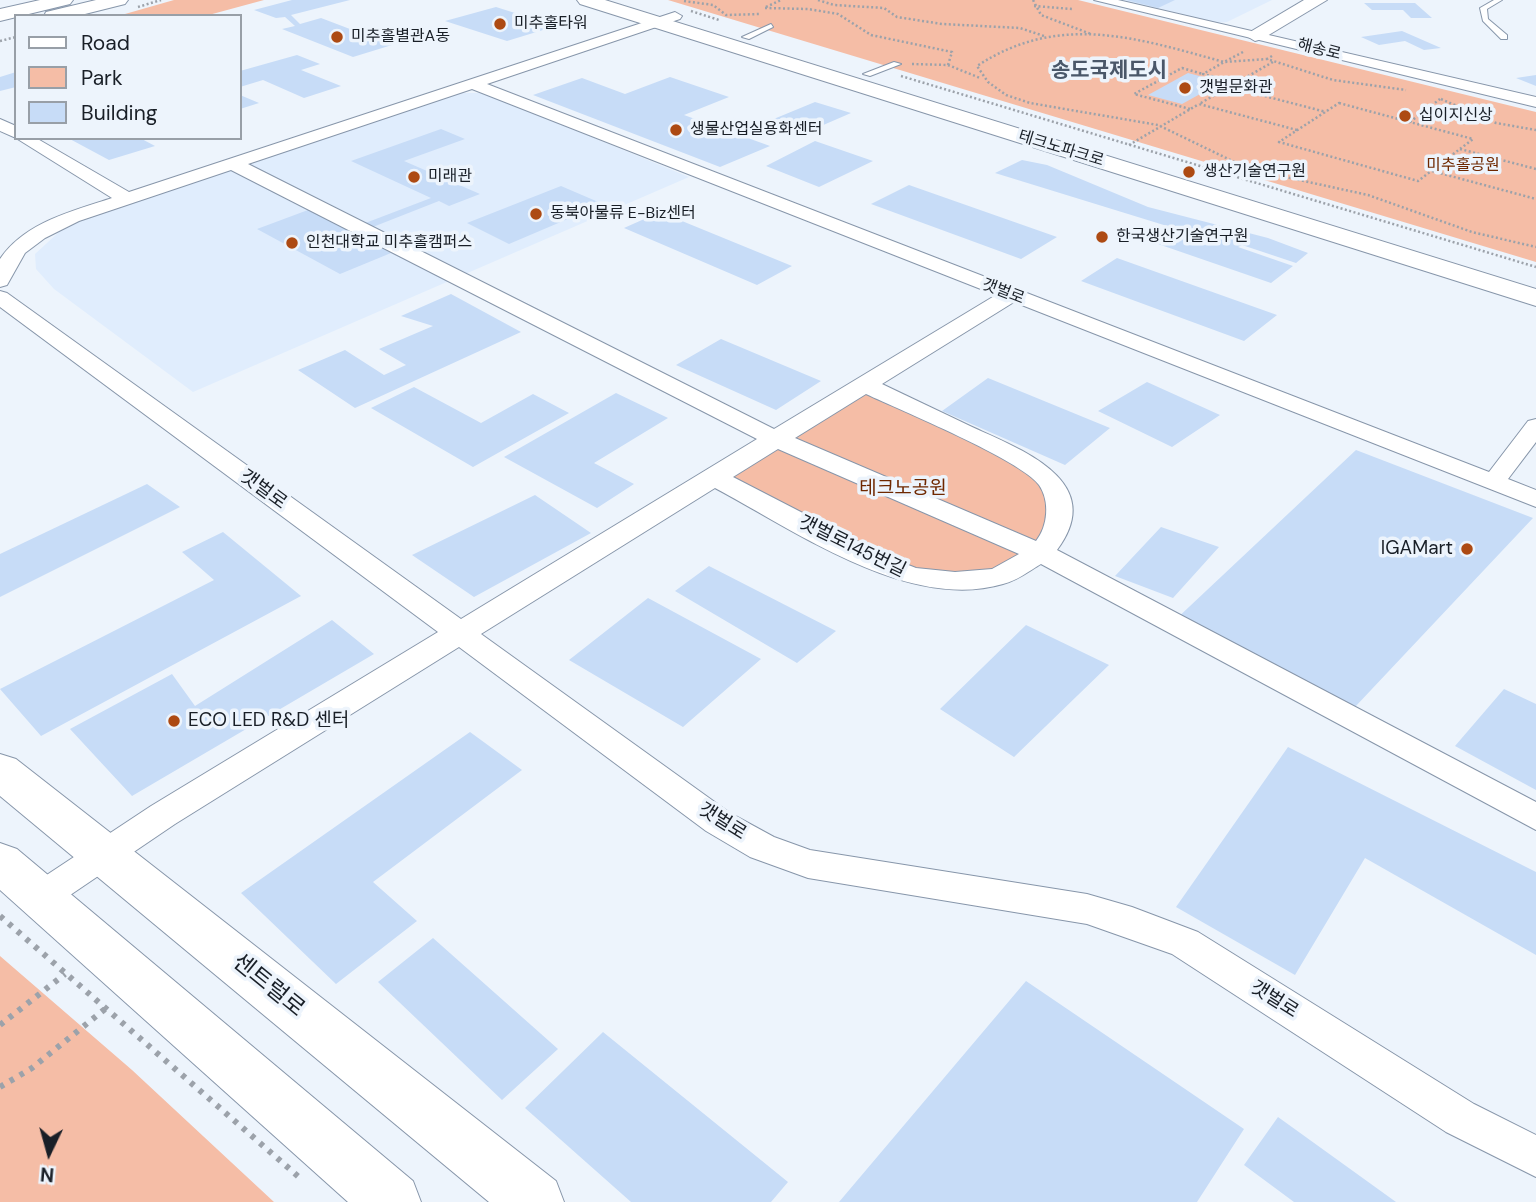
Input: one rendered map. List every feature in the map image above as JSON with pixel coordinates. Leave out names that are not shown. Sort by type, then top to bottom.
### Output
[{"type":"street","points":[[0,15],[64,0]]},
{"type":"street","points":[[61,14],[119,0]]},
{"type":"street","name":"테크노파크로","points":[[586,0],[671,13],[1536,298]]},
{"type":"street","name":"테크노파크로","points":[[622,0],[878,74],[1536,279]]},
{"type":"street","name":"해송로","points":[[1101,0],[1536,102]]},
{"type":"street","points":[[1255,35],[1318,0]]},
{"type":"street","points":[[0,281],[11,258],[41,231],[126,198],[472,83],[671,13]]},
{"type":"street","name":"갯벌로","points":[[472,83],[1536,499]]},
{"type":"street","points":[[27,140],[126,198]]},
{"type":"street","points":[[232,163],[773,438],[1041,553],[1536,817]]},
{"type":"street","points":[[21,906],[773,438],[1011,295]]},
{"type":"street","name":"갯벌로","points":[[0,297],[718,822],[762,847],[808,864],[1087,909],[1132,922],[1185,943],[1460,1118],[1536,1157]]},
{"type":"street","points":[[865,385],[1022,458],[1048,480],[1058,498],[1059,519],[1054,536],[1041,553]]},
{"type":"street","points":[[1493,483],[1536,426]]},
{"type":"street","name":"갯벌로145번길","points":[[714,477],[878,563],[912,576],[955,581],[998,576],[1041,553]]},
{"type":"street","name":"센트럴로","points":[[0,771],[535,1202]]},
{"type":"street","points":[[0,862],[21,906],[392,1202]]},
{"type":"lane","points":[[1499,0],[1483,8],[1485,20],[1504,37]]},
{"type":"lane","points":[[746,37],[771,26]]},
{"type":"lane","points":[[878,74],[897,64]]},
{"type":"path","points":[[715,18],[761,14],[765,8],[781,0]]},
{"type":"path","points":[[818,0],[834,5],[884,8],[897,17],[942,24],[1020,28],[1045,36]]},
{"type":"path","points":[[1032,0],[1041,15],[1091,35]]},
{"type":"path","points":[[671,13],[708,3],[722,8],[726,15]]},
{"type":"path","points":[[1034,6],[1072,9]]},
{"type":"path","points":[[765,8],[808,9],[838,14],[871,35],[953,52],[948,65]]},
{"type":"path","points":[[981,78],[977,66],[1001,48],[1045,36],[1091,35],[1160,43],[1224,62],[1267,60]]},
{"type":"path","points":[[1203,74],[1243,52]]},
{"type":"path","points":[[1128,145],[1274,61],[1333,80],[1415,92]]},
{"type":"path","points":[[916,62],[948,65],[981,78],[1013,98],[1039,106],[1120,116],[1163,126],[1233,163],[1263,174],[1323,183],[1372,196],[1468,233],[1536,247]]},
{"type":"path","points":[[1191,109],[1134,94],[1182,68],[1236,82]]},
{"type":"path","points":[[878,74],[1128,145],[1536,267]]},
{"type":"path","points":[[1229,86],[1326,112]]},
{"type":"path","points":[[1427,95],[1496,123],[1536,130]]},
{"type":"path","points":[[1410,122],[1440,99]]},
{"type":"path","points":[[1339,103],[1410,122],[1473,139],[1418,181],[1279,142],[1339,103]]},
{"type":"path","points":[[1199,104],[1297,130]]},
{"type":"path","points":[[1460,149],[1536,169]]},
{"type":"path","points":[[1431,170],[1536,199]]},
{"type":"path","points":[[21,906],[66,974],[306,1184]]},
{"type":"path","points":[[0,1026],[66,974]]},
{"type":"path","points":[[0,1087],[32,1068],[105,1009]]},
{"type":"shaded area","points":[[1114,0],[1272,0],[1227,22],[1215,23]]},
{"type":"shaded area","name":"인천대학교 미추홀캠퍼스","points":[[454,93],[485,93],[689,177],[193,392],[54,289],[36,269],[35,254],[59,232],[96,213]]},
{"type":"green space","points":[[174,0],[264,0],[212,14],[125,14]]},
{"type":"green space","name":"미추홀공원","points":[[668,0],[1078,0],[1536,112],[1536,262]]},
{"type":"green space","name":"테크노공원","points":[[865,385],[1048,479],[1054,536],[998,577],[912,576],[714,477]]},
{"type":"green space","points":[[0,956],[132,1070],[274,1202],[0,1202]]},
{"type":"building","name":"미추홀별관A동","points":[[292,0],[350,0],[291,15],[300,24],[321,18],[392,45],[353,57],[282,29],[295,26],[285,17],[276,18],[254,10]]},
{"type":"building","points":[[1126,0],[1175,0],[1158,8]]},
{"type":"building","points":[[1364,3],[1415,3],[1432,18],[1411,18],[1403,10],[1372,10]]},
{"type":"building","name":"미추홀타워","points":[[496,7],[556,26],[507,41],[445,21]]},
{"type":"building","points":[[1402,31],[1441,48],[1424,50],[1405,41],[1379,45],[1361,37]]},
{"type":"building","points":[[297,55],[320,64],[301,70],[341,86],[304,98],[263,80],[242,86],[242,70]]},
{"type":"building","points":[[14,73],[14,88],[0,91],[0,77]]},
{"type":"building","name":"갯벌문화관","points":[[1188,73],[1222,82],[1182,104],[1148,95]]},
{"type":"building","points":[[1536,75],[1536,86],[1516,78]]},
{"type":"building","name":"생물산업실용화센터","points":[[670,77],[729,97],[684,115],[770,146],[720,167],[533,95],[582,78],[625,94]]},
{"type":"building","points":[[242,96],[259,103],[242,108]]},
{"type":"building","points":[[815,102],[851,113],[798,136],[764,123]]},
{"type":"building","points":[[441,129],[465,139],[404,161],[480,194],[449,206],[439,201],[355,234],[391,253],[340,274],[257,229],[308,210],[347,230],[431,198],[351,161]]},
{"type":"building","points":[[72,140],[144,140],[155,146],[109,160]]},
{"type":"building","points":[[815,141],[873,161],[819,187],[766,166]]},
{"type":"building","points":[[1022,160],[1047,165],[1148,207],[1268,238],[1308,253],[1296,263],[1242,245],[1238,247],[1293,266],[1271,283],[1158,244],[1180,230],[995,173]]},
{"type":"building","points":[[909,185],[1057,237],[1021,259],[871,204]]},
{"type":"building","name":"동북아물류 E-Biz센터","points":[[561,186],[603,204],[509,244],[467,223]]},
{"type":"building","points":[[660,212],[792,266],[757,285],[624,228]]},
{"type":"building","points":[[1117,258],[1277,315],[1244,341],[1081,281]]},
{"type":"building","points":[[451,294],[521,332],[355,408],[298,370],[345,350],[384,375],[406,365],[379,349],[433,326],[401,316]]},
{"type":"building","points":[[721,339],[821,381],[776,410],[676,365]]},
{"type":"building","points":[[988,378],[1110,428],[1065,465],[942,411]]},
{"type":"building","points":[[1147,382],[1220,415],[1172,447],[1098,411]]},
{"type":"building","points":[[414,387],[481,423],[533,394],[569,413],[473,467],[371,408]]},
{"type":"building","points":[[616,393],[668,418],[594,463],[634,484],[597,508],[504,457]]},
{"type":"building","points":[[1356,450],[1533,518],[1355,707],[1173,622]]},
{"type":"building","points":[[147,484],[180,507],[0,597],[0,554]]},
{"type":"building","points":[[535,495],[591,533],[474,597],[412,555]]},
{"type":"building","points":[[1161,527],[1219,547],[1173,598],[1115,576]]},
{"type":"building","points":[[223,532],[301,596],[41,736],[0,689],[214,580],[182,552]]},
{"type":"building","points":[[709,566],[836,631],[797,663],[675,591]]},
{"type":"building","points":[[648,598],[761,659],[683,727],[569,660]]},
{"type":"building","points":[[332,620],[374,654],[132,796],[70,729],[172,674],[195,706]]},
{"type":"building","points":[[1026,625],[1109,665],[1014,757],[940,709]]},
{"type":"building","points":[[1504,689],[1536,704],[1536,790],[1455,746]]},
{"type":"building","points":[[470,732],[522,770],[373,882],[417,921],[336,984],[241,893]]},
{"type":"building","points":[[1288,747],[1536,872],[1536,955],[1365,858],[1295,975],[1176,907]]},
{"type":"building","points":[[433,938],[558,1049],[502,1100],[378,982]]},
{"type":"building","points":[[1026,981],[1244,1129],[1197,1202],[839,1202]]},
{"type":"building","points":[[603,1032],[788,1182],[771,1202],[631,1202],[525,1108]]},
{"type":"building","points":[[1278,1117],[1396,1202],[1294,1202],[1244,1165]]},
{"type":"place","name":"미추홀타워","points":[[500,24]]},
{"type":"place","name":"미추홀별관A동","points":[[337,37]]},
{"type":"place","name":"갯벌문화관","points":[[1185,88]]},
{"type":"place","name":"십이지신상","points":[[1405,116]]},
{"type":"place","name":"생물산업실용화센터","points":[[676,130]]},
{"type":"place","name":"생산기술연구원","points":[[1189,172]]},
{"type":"place","name":"미래관","points":[[414,177]]},
{"type":"place","name":"동북아물류 E-Biz센터","points":[[536,214]]},
{"type":"place","name":"한국생산기술연구원","points":[[1102,237]]},
{"type":"place","name":"인천대학교 미추홀캠퍼스","points":[[292,243]]},
{"type":"place","name":"IGAMart","points":[[1467,549]]},
{"type":"place","name":"ECO LED R&D 센터","points":[[174,721]]},
{"type":"district","name":"송도국제도시","points":[[1109,71]]}]
